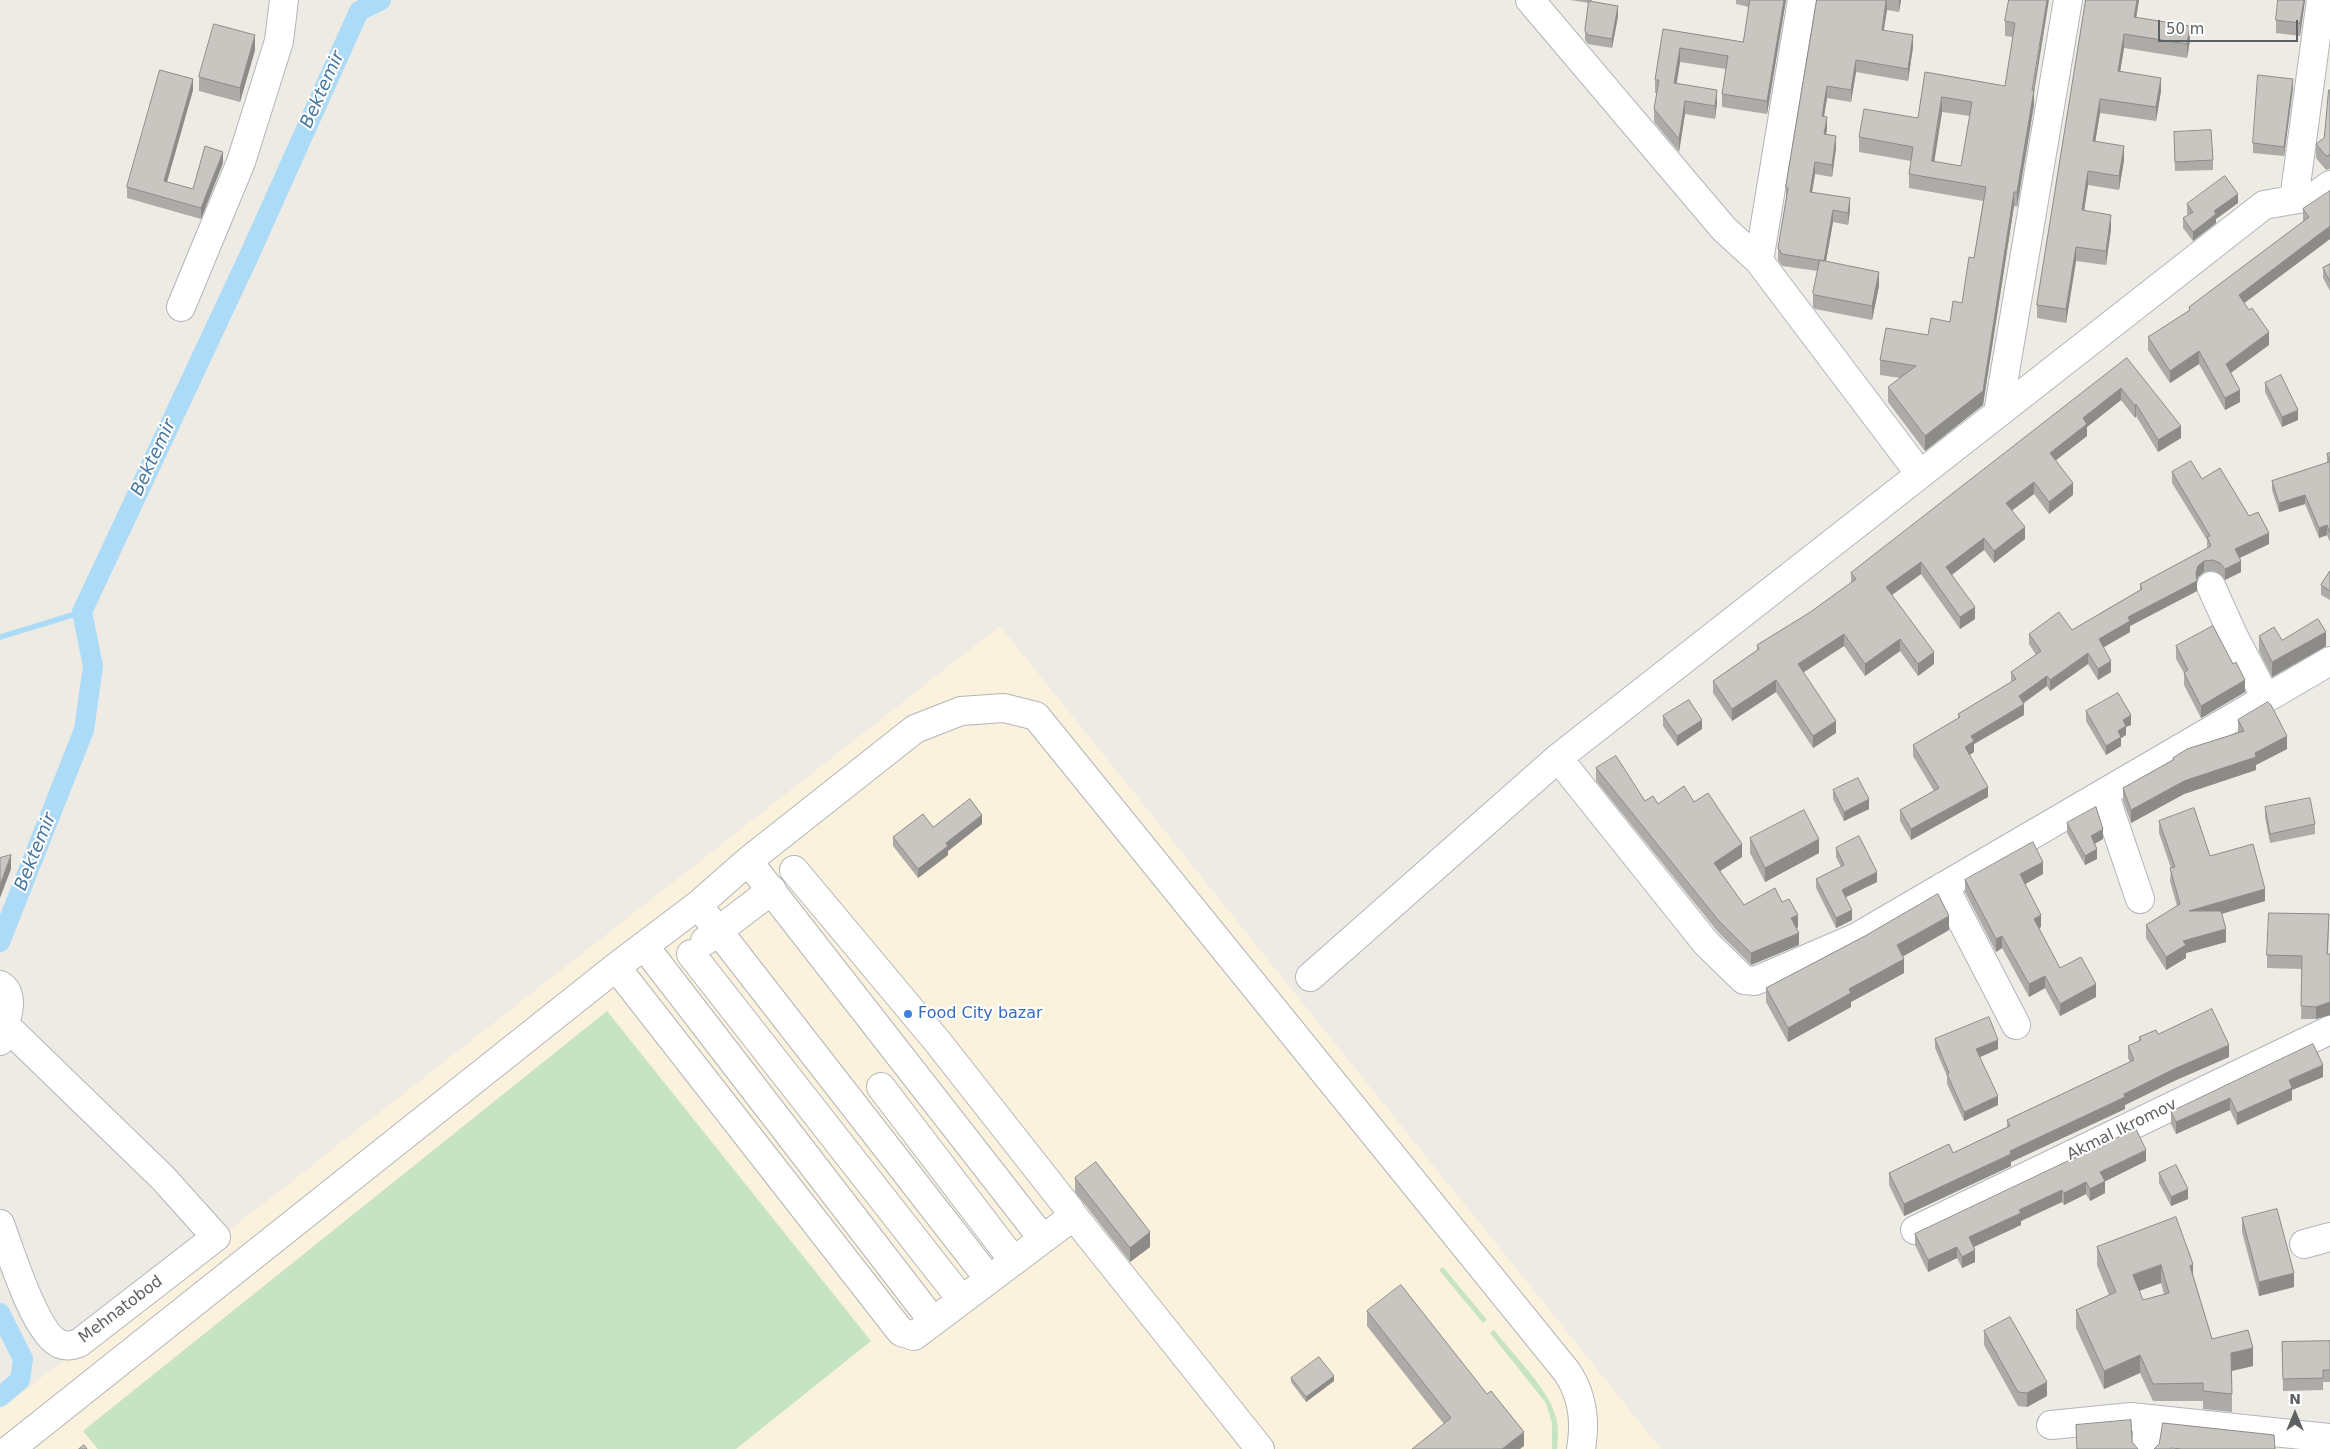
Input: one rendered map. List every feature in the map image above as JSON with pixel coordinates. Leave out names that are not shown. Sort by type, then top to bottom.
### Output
[{"type":"street","points":[[180,307],[241,162],[279,41],[284,0]]},
{"type":"street","points":[[1759,261],[1802,0]]},
{"type":"street","points":[[1998,413],[2068,0]]},
{"type":"street","points":[[2294,200],[2321,0]]},
{"type":"street","points":[[1536,3],[1724,229],[1759,261],[1920,474]]},
{"type":"street","points":[[1310,977],[1558,758],[2264,205],[2316,196],[2330,185]]},
{"type":"street","points":[[2210,586],[2266,698]]},
{"type":"street","points":[[1558,758],[1706,942],[1744,980],[1754,981],[1767,978],[1857,937],[2330,661]]},
{"type":"street","points":[[10,1449],[616,967],[645,947],[698,905],[748,861],[915,729],[961,710],[1004,708],[1036,716],[1567,1372],[1581,1402],[1584,1425],[1581,1449]]},
{"type":"street","points":[[2104,793],[2140,899]]},
{"type":"street","points":[[748,861],[1043,1239]]},
{"type":"street","points":[[794,870],[937,1041],[1072,1214],[1260,1449]]},
{"type":"street","points":[[1944,886],[2016,1025]]},
{"type":"street","points":[[664,972],[691,954],[772,890]]},
{"type":"street","points":[[698,905],[988,1279]]},
{"type":"street","points":[[645,947],[933,1321]]},
{"type":"street","points":[[691,954],[962,1300]]},
{"type":"street","points":[[616,967],[901,1332],[914,1336],[1071,1218],[1072,1214]]},
{"type":"street","points":[[0,985],[5,988],[9,997],[2,1032]]},
{"type":"street","name":"Akmal Ikromov","points":[[1915,1230],[2330,1030]]},
{"type":"street","name":"Mehnatobod","points":[[0,1224],[37,1318],[54,1340],[69,1346],[79,1343],[216,1237],[163,1178],[2,1032]]},
{"type":"street","points":[[774,1169],[908,1066],[937,1041]]},
{"type":"street","points":[[881,1087],[1013,1260]]},
{"type":"street","points":[[2304,1244],[2330,1237]]},
{"type":"street","points":[[2051,1425],[2131,1417],[2330,1438]]},
{"type":"street","points":[[2146,1449],[2148,1419]]},
{"type":"shaded area","name":"Food City bazar","points":[[1000,626],[1661,1449],[0,1449],[0,1410]]},
{"type":"green space","points":[[607,1011],[871,1341],[736,1449],[98,1449],[83,1431]]},
{"type":"green space","points":[[1443,1267],[1487,1320],[1483,1323],[1439,1270]]},
{"type":"green space","points":[[1494,1330],[1537,1382],[1551,1404],[1557,1423],[1557,1449],[1552,1449],[1552,1423],[1546,1403],[1490,1333]]},
{"type":"building","points":[[1750,0],[1784,0],[1767,101],[1722,94],[1728,56],[1680,48],[1674,83],[1717,90],[1715,106],[1685,101],[1679,139],[1654,109],[1659,80],[1655,80],[1663,29],[1743,42]]},
{"type":"building","points":[[1817,0],[1886,0],[1882,30],[1913,35],[1908,69],[1856,60],[1851,90],[1827,86],[1822,116],[1827,117],[1824,134],[1836,136],[1832,165],[1815,162],[1810,192],[1850,198],[1848,213],[1833,210],[1824,261],[1782,254],[1778,248],[1788,188],[1786,187]]},
{"type":"building","points":[[2009,0],[2047,0],[2032,90],[2034,90],[2017,192],[2014,192],[1983,391],[1925,436],[1888,387],[1916,366],[1880,360],[1886,328],[1928,335],[1931,318],[1950,322],[1953,301],[1962,303],[1969,257],[1974,258],[1986,187],[1909,174],[1913,147],[1859,137],[1864,109],[1918,118],[1925,72],[2005,86],[2015,23],[2005,21]],"holes":[[[1942,97],[1972,102],[1961,166],[1932,161]]]},
{"type":"building","points":[[2086,0],[2137,0],[2134,17],[2190,26],[2187,44],[2124,34],[2118,71],[2161,78],[2156,107],[2100,99],[2093,141],[2124,146],[2119,176],[2088,171],[2082,210],[2111,215],[2106,251],[2076,247],[2066,309],[2037,305]]},
{"type":"building","points":[[2278,0],[2304,0],[2300,23],[2276,20]]},
{"type":"building","points":[[1589,1],[1618,6],[1612,39],[1588,35],[1585,31]]},
{"type":"building","points":[[214,24],[255,35],[240,88],[199,77]]},
{"type":"building","points":[[160,70],[193,79],[164,181],[193,189],[205,146],[223,152],[201,208],[127,187]]},
{"type":"building","points":[[2258,75],[2293,79],[2284,147],[2253,143]]},
{"type":"building","points":[[2329,90],[2330,155],[2326,156],[2316,144],[2324,138]]},
{"type":"building","points":[[2211,130],[2213,160],[2175,162],[2174,132]]},
{"type":"building","points":[[2225,176],[2238,194],[2214,211],[2216,214],[2193,232],[2183,218],[2193,212],[2187,204]]},
{"type":"building","points":[[2330,191],[2330,226],[2239,295],[2249,310],[2252,308],[2269,332],[2226,364],[2240,390],[2225,398],[2199,351],[2170,371],[2148,337],[2190,310],[2189,307],[2309,217],[2303,209]]},
{"type":"building","points":[[1820,260],[1879,272],[1872,306],[1815,295],[1813,293]]},
{"type":"building","points":[[2330,264],[2330,282],[2323,268]]},
{"type":"building","points":[[2127,358],[2181,426],[2158,440],[2136,404],[2135,406],[2121,388],[2083,418],[2087,424],[2050,453],[2073,483],[2049,502],[2034,482],[2006,503],[2025,527],[1994,551],[1984,538],[1946,567],[1975,607],[1960,617],[1921,562],[1886,587],[1934,652],[1918,664],[1900,639],[1865,664],[1844,634],[1798,664],[1836,721],[1813,736],[1776,680],[1732,709],[1713,681],[1759,649],[1757,645],[1809,613],[1856,579],[1851,573]]},
{"type":"building","points":[[2281,375],[2298,410],[2282,417],[2265,383]]},
{"type":"building","points":[[2191,461],[2202,479],[2220,468],[2249,516],[2258,512],[2269,533],[2235,549],[2241,561],[2225,569],[2220,563],[2213,560],[2204,561],[2198,566],[2196,573],[2197,581],[2128,617],[2130,621],[2099,639],[2111,661],[2098,669],[2088,653],[2050,680],[2047,676],[2019,696],[2024,704],[1971,736],[1974,741],[1965,747],[1988,787],[1911,829],[1900,810],[1939,788],[1913,745],[1960,717],[1958,714],[2016,679],[2011,672],[2041,651],[2029,634],[2059,612],[2072,630],[2142,589],[2140,584],[2211,546],[2207,537],[2210,536],[2172,472]]},
{"type":"building","points":[[2330,462],[2330,533],[2327,525],[2319,528],[2305,495],[2279,503],[2272,481]]},
{"type":"building","points":[[2330,571],[2330,591],[2321,585]]},
{"type":"building","points":[[2318,619],[2326,632],[2272,662],[2259,636],[2274,627],[2282,640]]},
{"type":"building","points":[[2213,626],[2233,664],[2236,662],[2245,680],[2201,706],[2184,673],[2188,670],[2176,646]]},
{"type":"building","points":[[2118,693],[2131,715],[2123,720],[2126,726],[2118,731],[2121,737],[2106,746],[2086,711]]},
{"type":"building","points":[[1689,700],[1702,720],[1677,736],[1663,716]]},
{"type":"building","points":[[2268,702],[2287,736],[2255,753],[2256,757],[2184,781],[2131,810],[2123,788],[2173,760],[2173,758],[2187,749],[2244,731],[2238,720]]},
{"type":"building","points":[[1616,756],[1645,801],[1653,796],[1658,804],[1684,786],[1694,802],[1708,793],[1742,844],[1714,863],[1744,905],[1775,888],[1782,902],[1789,899],[1798,915],[1791,918],[1799,933],[1751,953],[1718,920],[1596,768]]},
{"type":"building","points":[[1858,778],[1869,799],[1844,812],[1833,790]]},
{"type":"building","points":[[2310,798],[2315,824],[2270,834],[2265,807]]},
{"type":"building","points":[[970,799],[982,815],[946,843],[948,846],[918,869],[893,837],[923,814],[933,827]]},
{"type":"building","points":[[2096,807],[2103,829],[2091,836],[2097,849],[2085,856],[2067,823]]},
{"type":"building","points":[[2194,808],[2210,856],[2253,844],[2265,889],[2189,911],[2221,911],[2226,929],[2183,941],[2186,945],[2166,957],[2146,925],[2180,904],[2170,868],[2175,867],[2159,821]]},
{"type":"building","points":[[1804,810],[1819,839],[1765,868],[1750,838]]},
{"type":"building","points":[[1859,836],[1877,872],[1842,890],[1852,910],[1836,918],[1816,879],[1844,865],[1836,848]]},
{"type":"building","points":[[2033,842],[2043,862],[2020,874],[2041,915],[2034,919],[2060,968],[2081,957],[2096,984],[2060,1004],[2045,976],[2029,984],[2002,936],[1996,939],[1965,880]]},
{"type":"building","points":[[11,855],[0,885],[0,858]]},
{"type":"building","points":[[1938,894],[1949,916],[1897,945],[1904,959],[1849,989],[1851,993],[1788,1028],[1766,988],[1865,936]]},
{"type":"building","points":[[2269,913],[2329,914],[2327,954],[2330,954],[2330,1002],[2316,1007],[2301,1006],[2302,956],[2267,955]]},
{"type":"building","points":[[2212,1009],[2229,1045],[2174,1069],[2124,1094],[2125,1097],[2010,1151],[2011,1154],[1904,1204],[1889,1173],[1949,1144],[1953,1153],[2010,1126],[2007,1120],[2134,1060],[2128,1046],[2141,1040],[2139,1037],[2156,1030],[2158,1034]]},
{"type":"building","points":[[1989,1017],[1998,1040],[1976,1049],[1998,1096],[1964,1112],[1947,1074],[1949,1073],[1935,1039]]},
{"type":"building","points":[[2313,1044],[2323,1065],[2289,1080],[2292,1088],[2237,1113],[2230,1098],[2176,1122],[2171,1112]]},
{"type":"building","points":[[2136,1129],[2146,1150],[2100,1172],[2105,1181],[2090,1189],[2086,1182],[2064,1193],[2062,1190],[2019,1210],[2021,1213],[1969,1237],[1975,1250],[1962,1257],[1957,1247],[1928,1260],[1915,1234]]},
{"type":"building","points":[[1096,1162],[1150,1232],[1130,1248],[1075,1178]]},
{"type":"building","points":[[2176,1165],[2188,1189],[2171,1197],[2159,1173]]},
{"type":"building","points":[[2277,1209],[2294,1273],[2259,1282],[2242,1218]]},
{"type":"building","points":[[2176,1217],[2193,1264],[2190,1266],[2212,1339],[2248,1330],[2253,1348],[2231,1353],[2232,1394],[2203,1391],[2203,1383],[2153,1384],[2140,1355],[2104,1371],[2076,1310],[2116,1292],[2097,1247]],"holes":[[[2161,1265],[2169,1293],[2143,1300],[2133,1275]]]},
{"type":"building","points":[[1401,1285],[1487,1394],[1491,1391],[1524,1432],[1502,1449],[1412,1449],[1451,1418],[1367,1311]]},
{"type":"building","points":[[2010,1317],[2047,1382],[2027,1393],[2018,1392],[1984,1331]]},
{"type":"building","points":[[2330,1341],[2330,1370],[2323,1370],[2323,1378],[2283,1379],[2282,1342]]},
{"type":"building","points":[[1319,1357],[1334,1376],[1306,1397],[1291,1378]]},
{"type":"building","points":[[2131,1420],[2132,1442],[2138,1449],[2077,1449],[2076,1425]]},
{"type":"building","points":[[2163,1423],[2274,1435],[2275,1449],[2154,1449],[2159,1444]]},
{"type":"building","points":[[84,1445],[87,1449],[79,1449]]},
{"type":"waterway","name":"Bektemir","points":[[0,942],[84,730],[93,666],[82,612],[248,258],[359,11],[381,0]]},
{"type":"waterway","points":[[0,637],[82,612]]},
{"type":"waterway","name":"Bektemir","points":[[0,1313],[23,1359],[20,1380],[0,1397]]},
{"type":"place","name":"Food City bazar","points":[[908,1014]]}]
